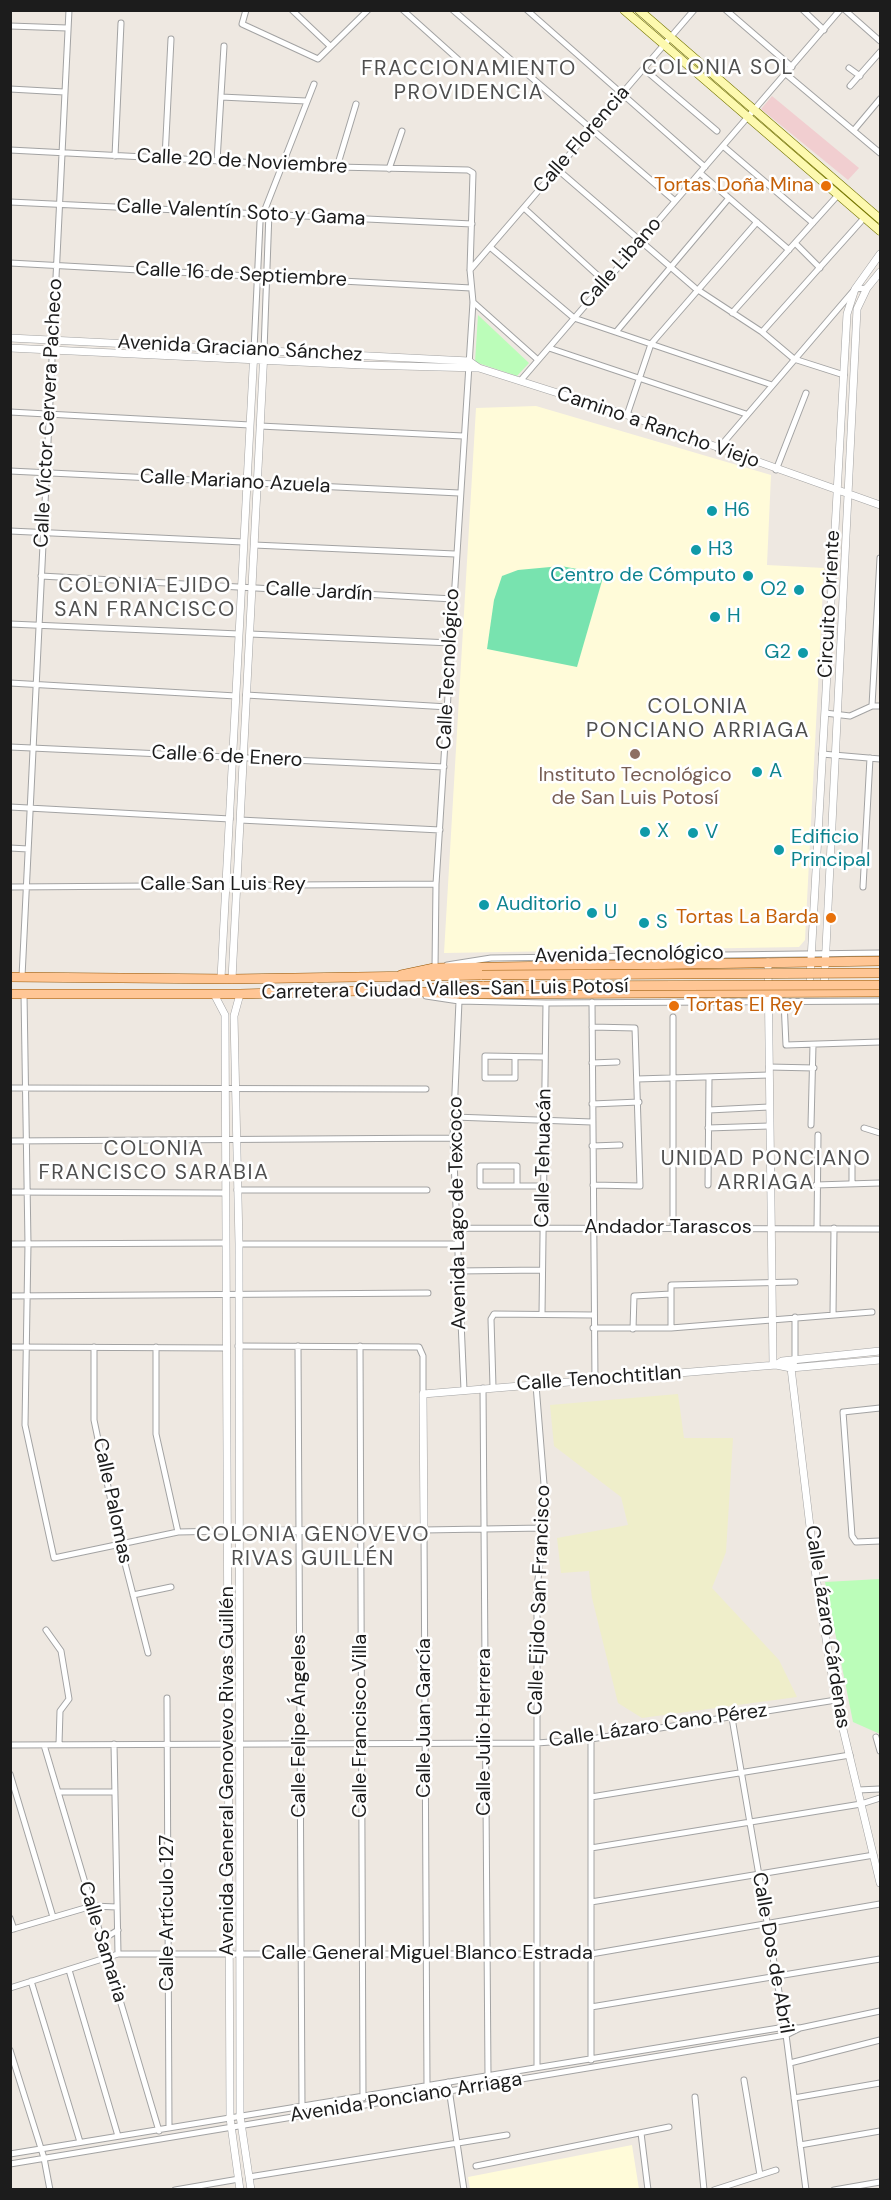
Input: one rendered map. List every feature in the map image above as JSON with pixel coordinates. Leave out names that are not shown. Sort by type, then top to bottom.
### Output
[{"type":"main road","points":[[624,10],[880,231]]},
{"type":"main road","points":[[639,10],[880,219]]},
{"type":"main road","points":[[401,975],[434,968],[612,960],[718,962],[768,957],[824,957],[850,961],[880,961]]},
{"type":"main road","points":[[849,992],[844,976],[850,961]]},
{"type":"main road","points":[[718,962],[728,970],[730,976],[726,989],[721,993]]},
{"type":"main road","points":[[10,977],[232,978],[401,975],[484,967],[880,973]]},
{"type":"main road","name":"Carretera Ciudad Valles-San Luis Potosí","points":[[10,994],[240,994],[484,986],[880,985]]},
{"type":"main road","points":[[391,990],[416,993],[721,993],[768,997],[810,997],[849,992],[880,992]]},
{"type":"street","name":"Calle Víctor Cervera Pacheco","points":[[22,977],[69,10]]},
{"type":"street","points":[[246,10],[242,24],[318,59],[368,10]]},
{"type":"street","points":[[292,10],[330,46]]},
{"type":"street","points":[[403,10],[461,62]]},
{"type":"street","points":[[453,10],[675,201]]},
{"type":"street","points":[[527,10],[705,167]]},
{"type":"street","name":"Calle Florencia","points":[[470,270],[694,10]]},
{"type":"street","points":[[726,10],[792,67]]},
{"type":"street","points":[[803,10],[824,30]]},
{"type":"street","name":"Calle Libano","points":[[521,380],[840,10]]},
{"type":"street","points":[[845,10],[880,41]]},
{"type":"street","points":[[115,156],[121,23]]},
{"type":"street","points":[[10,26],[67,28]]},
{"type":"street","points":[[165,158],[171,39]]},
{"type":"street","points":[[217,161],[224,46]]},
{"type":"street","points":[[850,86],[880,52]]},
{"type":"street","points":[[849,68],[860,75]]},
{"type":"street","points":[[644,69],[717,131]]},
{"type":"street","points":[[786,74],[880,153]]},
{"type":"street","points":[[221,978],[257,276],[268,205],[281,164],[314,84]]},
{"type":"street","points":[[10,88],[64,92]]},
{"type":"street","points":[[221,97],[306,101]]},
{"type":"street","points":[[854,130],[880,99]]},
{"type":"street","points":[[337,167],[356,104]]},
{"type":"street","points":[[389,169],[402,131]]},
{"type":"street","points":[[723,146],[813,223]]},
{"type":"street","name":"Calle 20 de Noviembre","points":[[10,150],[337,167],[468,170],[473,173],[472,224]]},
{"type":"street","points":[[557,169],[699,291],[762,332],[794,359],[844,375]]},
{"type":"street","points":[[700,173],[789,250]]},
{"type":"street","points":[[732,313],[838,195]]},
{"type":"street","points":[[616,332],[729,198]]},
{"type":"street","name":"Calle Valentín Soto y Gama","points":[[10,202],[472,224]]},
{"type":"street","points":[[524,208],[605,282]]},
{"type":"street","points":[[232,978],[268,277],[266,213]]},
{"type":"street","points":[[762,332],[864,218]]},
{"type":"street","points":[[627,415],[651,344],[757,222]]},
{"type":"street","points":[[468,370],[473,302],[470,270],[472,224]]},
{"type":"street","points":[[795,243],[820,268]]},
{"type":"street","points":[[489,247],[574,318],[772,384]]},
{"type":"street","name":"Circuito Oriente","points":[[810,997],[810,957],[847,314],[855,288],[880,254]]},
{"type":"street","name":"Calle 16 de Septiembre","points":[[10,263],[471,288]]},
{"type":"street","name":"Circuito Oriente","points":[[824,996],[824,957],[857,309],[867,288],[880,272]]},
{"type":"street","points":[[718,449],[855,288],[867,288]]},
{"type":"street","points":[[473,302],[538,360]]},
{"type":"street","points":[[846,334],[856,335]]},
{"type":"street","name":"Avenida Graciano Sánchez","points":[[10,338],[469,361]]},
{"type":"street","name":"Avenida Graciano Sánchez","points":[[10,348],[468,370]]},
{"type":"street","points":[[549,348],[746,414]]},
{"type":"street","points":[[362,355],[362,365]]},
{"type":"street","name":"Camino a Rancho Viejo","points":[[469,361],[479,368],[627,415],[776,470],[880,505]]},
{"type":"street","name":"Camino a Rancho Viejo","points":[[468,370],[479,368]]},
{"type":"street","name":"Calle Tecnológico","points":[[434,968],[436,884],[468,370]]},
{"type":"street","points":[[776,470],[806,393]]},
{"type":"street","points":[[10,412],[250,425]]},
{"type":"street","points":[[260,426],[463,436]]},
{"type":"street","name":"Calle Mariano Azuela","points":[[10,471],[459,493]]},
{"type":"street","points":[[10,531],[243,542]]},
{"type":"street","points":[[254,545],[455,555]]},
{"type":"street","points":[[872,706],[880,558]]},
{"type":"street","name":"Calle Jardín","points":[[41,576],[453,599]]},
{"type":"street","points":[[10,624],[239,634]]},
{"type":"street","points":[[250,634],[451,643]]},
{"type":"street","points":[[10,683],[236,696]]},
{"type":"street","points":[[246,695],[448,707]]},
{"type":"street","points":[[825,713],[850,716],[872,706],[880,706]]},
{"type":"street","name":"Calle 6 de Enero","points":[[10,747],[444,767]]},
{"type":"street","points":[[822,754],[880,759]]},
{"type":"street","points":[[863,887],[870,758]]},
{"type":"street","points":[[10,807],[230,819]]},
{"type":"street","points":[[240,820],[440,830]]},
{"type":"street","points":[[10,848],[28,849]]},
{"type":"street","name":"Calle San Luis Rey","points":[[10,887],[436,884]]},
{"type":"street","points":[[824,957],[880,953]]},
{"type":"street","points":[[768,957],[771,1320],[774,1365]]},
{"type":"street","name":"Avenida Tecnológico","points":[[612,960],[768,957]]},
{"type":"street","points":[[416,993],[459,1001],[546,1003],[768,997],[784,1001],[810,997]]},
{"type":"street","points":[[24,994],[28,1244],[26,1435],[54,1558],[178,1532],[543,1528]]},
{"type":"street","name":"Avenida General Genovevo Rivas Guillén","points":[[214,994],[225,1015],[224,1294],[230,2127],[240,2190]]},
{"type":"street","name":"Avenida General Genovevo Rivas Guillén","points":[[240,994],[234,1016],[239,1244],[240,2116],[251,2190]]},
{"type":"street","points":[[824,996],[880,1001]]},
{"type":"street","name":"Avenida Lago de Texcoco","points":[[459,1001],[453,1138],[455,1228],[464,1390]]},
{"type":"street","points":[[784,1001],[786,1045],[880,1042]]},
{"type":"street","points":[[592,1002],[595,1381]]},
{"type":"street","name":"Calle Tehuacán","points":[[542,1314],[546,1003]]},
{"type":"street","points":[[673,1017],[671,1078],[673,1228]]},
{"type":"street","points":[[592,1027],[635,1028],[640,1186],[593,1185]]},
{"type":"street","points":[[811,1125],[813,1045]]},
{"type":"street","points":[[515,1057],[515,1078],[485,1078],[485,1056],[545,1057]]},
{"type":"street","points":[[592,1063],[617,1062]]},
{"type":"street","points":[[637,1079],[709,1077],[814,1068]]},
{"type":"street","points":[[708,1185],[709,1077]]},
{"type":"street","points":[[10,1088],[426,1089]]},
{"type":"street","points":[[592,1104],[639,1102]]},
{"type":"street","points":[[709,1110],[769,1107]]},
{"type":"street","points":[[454,1117],[592,1122]]},
{"type":"street","points":[[708,1128],[769,1126]]},
{"type":"street","points":[[864,1128],[880,1133]]},
{"type":"street","points":[[817,1229],[818,1135]]},
{"type":"street","points":[[10,1141],[453,1138]]},
{"type":"street","points":[[592,1146],[620,1145]]},
{"type":"street","points":[[852,1162],[852,1183]]},
{"type":"street","points":[[517,1186],[517,1166],[480,1166],[480,1186],[517,1186],[543,1186]]},
{"type":"street","points":[[816,1185],[880,1184]]},
{"type":"street","points":[[237,1190],[427,1190]]},
{"type":"street","points":[[10,1192],[224,1193]]},
{"type":"street","name":"Andador Tarascos","points":[[455,1228],[880,1228]]},
{"type":"street","points":[[833,1314],[834,1228]]},
{"type":"street","points":[[10,1244],[225,1244]]},
{"type":"street","points":[[239,1244],[456,1244]]},
{"type":"street","points":[[458,1271],[542,1270]]},
{"type":"street","points":[[671,1328],[671,1285],[795,1282]]},
{"type":"street","points":[[10,1296],[428,1293]]},
{"type":"street","points":[[633,1329],[634,1296],[671,1294]]},
{"type":"street","points":[[593,1328],[671,1328],[872,1312]]},
{"type":"street","points":[[493,1386],[491,1319],[494,1314],[593,1315]]},
{"type":"street","points":[[791,1368],[795,1359],[795,1317]]},
{"type":"street","points":[[238,1346],[360,1346]]},
{"type":"street","name":"Calle Felipe Ángeles","points":[[298,1346],[302,2106]]},
{"type":"street","name":"Calle Juan García","points":[[360,1346],[419,1347],[422,1351],[427,2085]]},
{"type":"street","name":"Calle Francisco Villa","points":[[360,1346],[363,2105]]},
{"type":"street","points":[[10,1347],[226,1348]]},
{"type":"street","name":"Calle Palomas","points":[[94,1347],[94,1420],[120,1544],[148,1653]]},
{"type":"street","points":[[156,1347],[156,1434],[178,1532]]},
{"type":"street","name":"Calle Tenochtitlan","points":[[423,1394],[493,1386],[595,1381],[774,1365],[791,1368],[880,1351]]},
{"type":"street","name":"Calle Tenochtitlan","points":[[774,1365],[782,1360],[795,1359],[880,1360]]},
{"type":"street","name":"Calle Lázaro Cárdenas","points":[[791,1368],[816,1577],[836,1700],[878,1864],[880,1882]]},
{"type":"street","name":"Calle Ejido San Francisco","points":[[536,1385],[546,1509],[537,1588],[537,2067]]},
{"type":"street","name":"Calle Julio Herrera","points":[[483,1388],[488,2075]]},
{"type":"street","points":[[880,1408],[843,1412],[852,1536],[856,1542],[880,1540]]},
{"type":"street","points":[[133,1595],[171,1587]]},
{"type":"street","points":[[46,1630],[61,1651],[69,1699],[60,1711],[59,1744]]},
{"type":"street","name":"Calle Artículo 127","points":[[166,1698],[169,2128]]},
{"type":"street","name":"Calle Lázaro Cano Pérez","points":[[10,1745],[537,1743],[591,1739],[836,1700]]},
{"type":"street","name":"Calle Dos de Abril","points":[[732,1718],[785,2027],[806,2190]]},
{"type":"street","points":[[876,1737],[880,1751]]},
{"type":"street","points":[[591,1739],[591,2068]]},
{"type":"street","name":"Calle Samaria","points":[[44,1744],[161,2139]]},
{"type":"street","points":[[114,1744],[118,1954]]},
{"type":"street","points":[[591,1797],[849,1755]]},
{"type":"street","points":[[10,1774],[53,1917]]},
{"type":"street","points":[[858,1790],[880,1789]]},
{"type":"street","points":[[58,1792],[115,1792]]},
{"type":"street","points":[[591,1848],[861,1804],[880,1798]]},
{"type":"street","points":[[591,1902],[874,1855]]},
{"type":"street","name":"Calle General Miguel Blanco Estrada","points":[[10,1988],[118,1954],[591,1954],[880,1904]]},
{"type":"street","points":[[10,1918],[12,1929],[92,1906],[117,1907]]},
{"type":"street","points":[[102,1940],[118,1930]]},
{"type":"street","points":[[591,2007],[880,1959]]},
{"type":"street","points":[[69,1970],[117,2136]]},
{"type":"street","points":[[31,1981],[80,2142]]},
{"type":"street","name":"Avenida Ponciano Arriaga","points":[[10,2164],[786,2035],[800,2028],[880,2011]]},
{"type":"street","name":"Avenida Ponciano Arriaga","points":[[10,2154],[665,2046],[785,2027],[800,2028]]},
{"type":"street","points":[[790,2063],[880,2040]]},
{"type":"street","points":[[665,2046],[666,2055]]},
{"type":"street","points":[[10,2050],[44,2158],[50,2190]]},
{"type":"street","points":[[744,2080],[760,2175]]},
{"type":"street","points":[[448,2082],[464,2190]]},
{"type":"street","points":[[794,2098],[880,2083]]},
{"type":"street","points":[[695,2097],[704,2190]]},
{"type":"street","points":[[476,2166],[669,2127]]},
{"type":"street","points":[[800,2145],[880,2131]]},
{"type":"street","points":[[641,2133],[648,2190]]},
{"type":"street","points":[[249,2177],[507,2134]]},
{"type":"street","points":[[714,2190],[776,2170]]},
{"type":"street","points":[[175,2190],[238,2179]]},
{"type":"street","points":[[834,2190],[880,2182]]},
{"type":"shaded area","points":[[772,96],[859,168],[848,180],[761,109]]},
{"type":"shaded area","name":"Instituto Tecnológico de San Luis Potosí","points":[[536,406],[771,475],[767,565],[824,568],[805,940],[799,947],[444,953],[476,408]]},
{"type":"shaded area","points":[[632,2145],[639,2189],[470,2189],[468,2177]]},
{"type":"green space","points":[[478,315],[529,363],[517,376],[475,362]]},
{"type":"green space","points":[[561,566],[604,574],[577,667],[487,649],[494,600],[502,576],[518,570]]},
{"type":"green space","points":[[678,1394],[684,1438],[733,1438],[726,1552],[712,1588],[779,1660],[797,1697],[642,1718],[618,1703],[592,1598],[589,1571],[561,1573],[557,1538],[628,1525],[621,1497],[554,1446],[550,1405]]},
{"type":"green space","points":[[880,1579],[880,1734],[853,1722],[825,1582]]},
{"type":"place","name":"Tortas Doña Mina","points":[[826,186]]},
{"type":"place","name":"H6","points":[[712,511]]},
{"type":"place","name":"H3","points":[[696,550]]},
{"type":"place","name":"Centro de Cómputo","points":[[748,576]]},
{"type":"place","name":"O2","points":[[799,590]]},
{"type":"place","name":"H","points":[[715,617]]},
{"type":"place","name":"G2","points":[[803,653]]},
{"type":"place","name":"Instituto Tecnológico de San Luis Potosí","points":[[635,754]]},
{"type":"place","name":"A","points":[[757,772]]},
{"type":"place","name":"X","points":[[645,832]]},
{"type":"place","name":"V","points":[[693,833]]},
{"type":"place","name":"Edificio Principal","points":[[779,850]]},
{"type":"place","name":"Auditorio","points":[[484,905]]},
{"type":"place","name":"U","points":[[592,913]]},
{"type":"place","name":"Tortas La Barda","points":[[831,918]]},
{"type":"place","name":"S","points":[[644,923]]},
{"type":"place","name":"Tortas El Rey","points":[[674,1006]]},
{"type":"district","name":"COLONIA SOL","points":[[718,68]]},
{"type":"district","name":"FRACCIONAMIENTO PROVIDENCIA","points":[[469,81]]},
{"type":"district","name":"COLONIA EJIDO SAN FRANCISCO","points":[[145,598]]},
{"type":"district","name":"COLONIA PONCIANO ARRIAGA","points":[[698,719]]},
{"type":"district","name":"COLONIA FRANCISCO SARABIA","points":[[154,1161]]},
{"type":"district","name":"UNIDAD PONCIANO ARRIAGA","points":[[766,1171]]},
{"type":"district","name":"COLONIA GENOVEVO RIVAS GUILLÉN","points":[[313,1547]]}]
